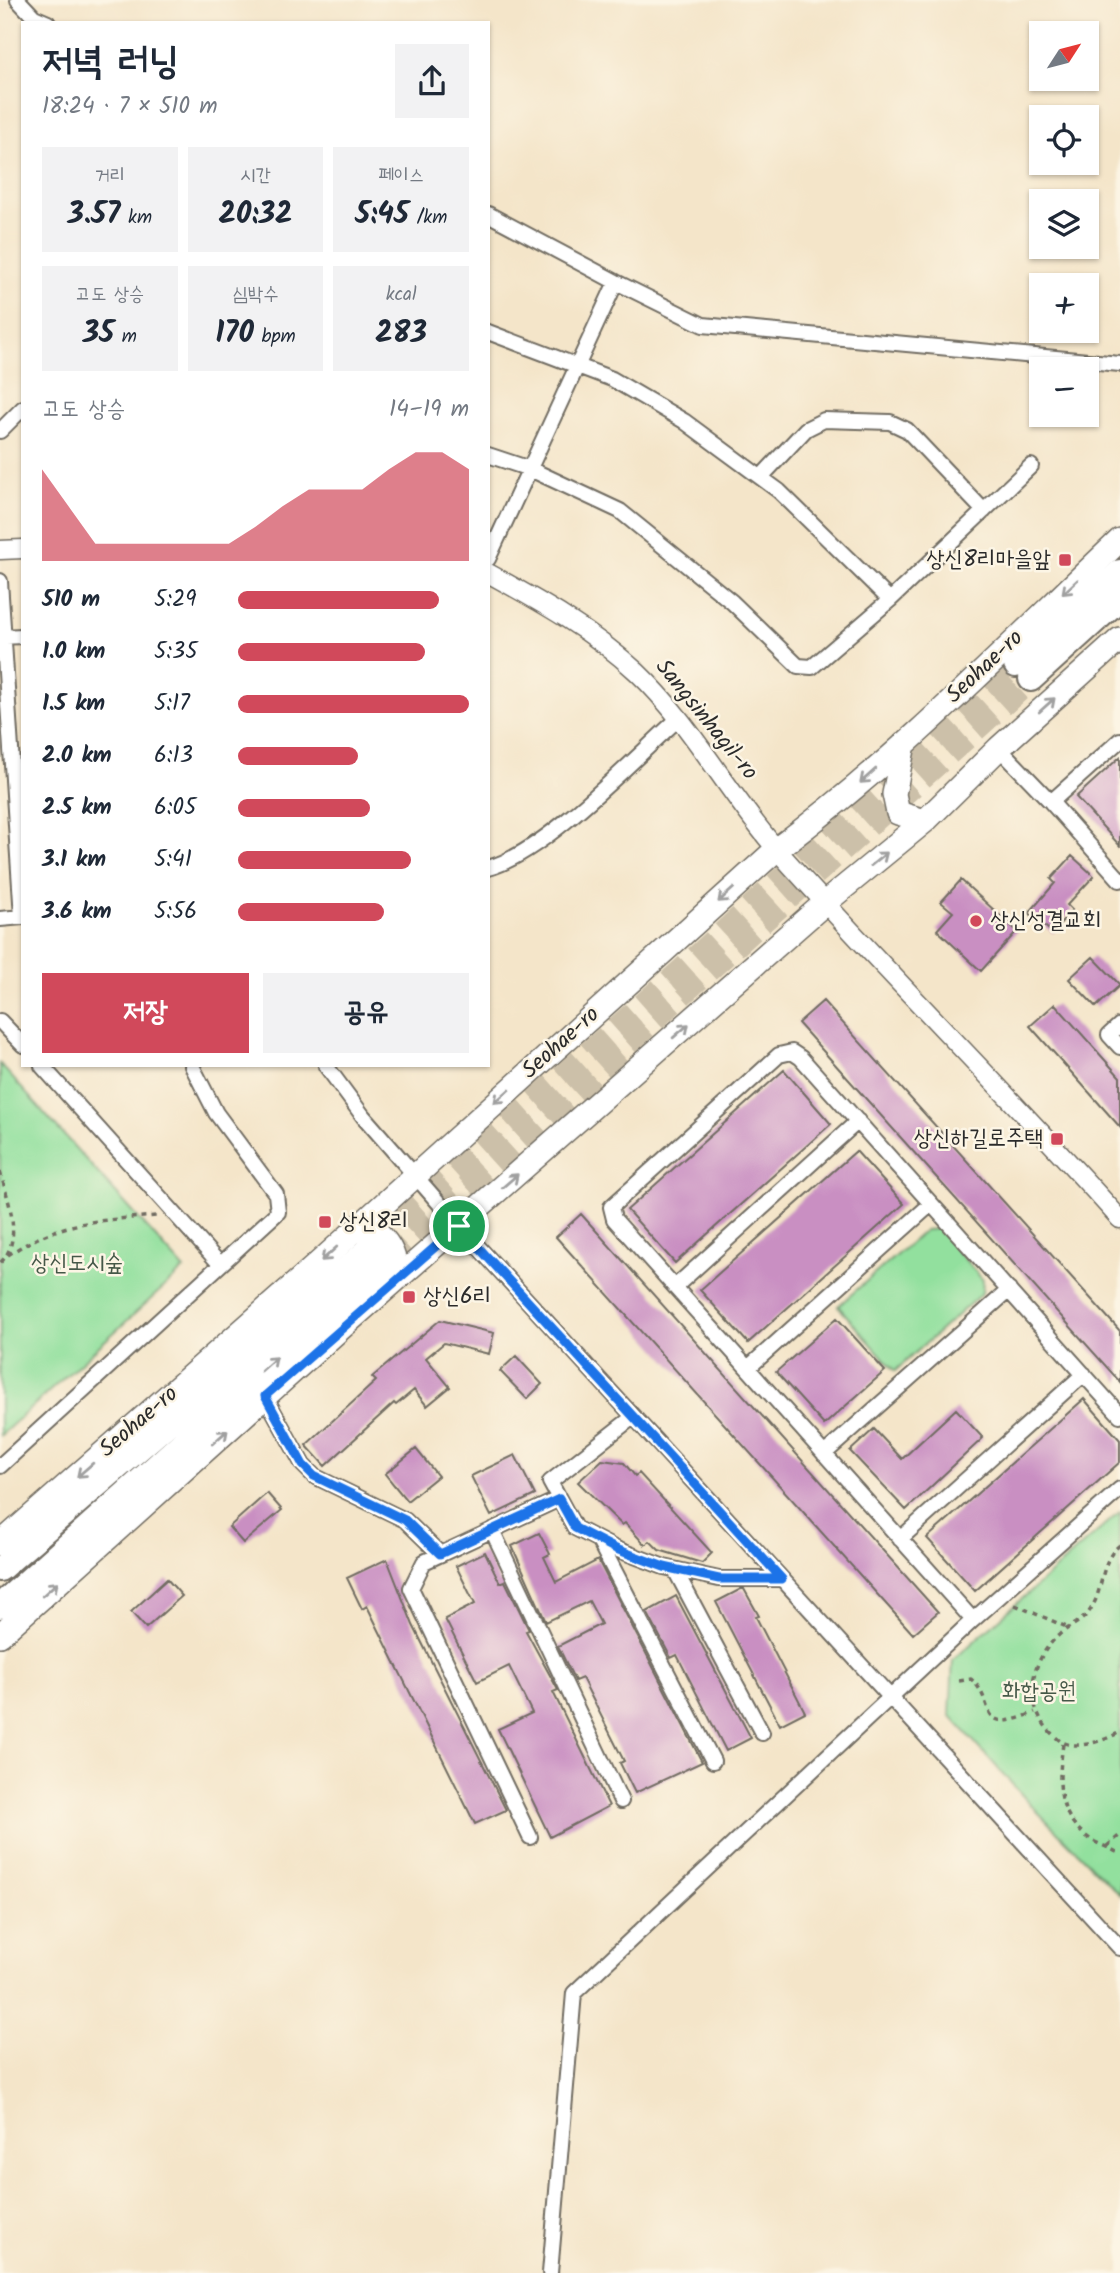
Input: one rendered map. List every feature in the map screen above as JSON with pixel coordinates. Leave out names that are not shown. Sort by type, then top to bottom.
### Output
[{"type":"highway","name":"Seohae-ro","points":[[1120,572],[1023,672],[1120,598]]},
{"type":"highway","name":"Seohae-ro","points":[[0,1569],[377,1254]]},
{"type":"highway","name":"Seohae-ro","points":[[0,1606],[377,1254]]},
{"type":"main road","name":"Seohae-ro","points":[[0,1635],[265,1396],[377,1254],[415,1175],[777,849],[832,808],[904,744],[1120,540]]},
{"type":"main road","name":"Seohae-ro","points":[[0,1544],[377,1254],[459,1226],[826,902],[925,821],[999,748],[1120,639]]},
{"type":"main road","points":[[904,744],[894,794],[898,813],[925,821]]},
{"type":"street","points":[[18,0],[34,17],[43,21]]},
{"type":"street","points":[[490,215],[616,282],[703,324],[1120,364]]},
{"type":"street","points":[[490,555],[616,282]]},
{"type":"street","points":[[490,333],[612,379],[684,421],[779,491],[890,600]]},
{"type":"street","points":[[0,431],[21,410]]},
{"type":"street","points":[[761,477],[806,429],[824,419],[890,422],[907,430],[984,510]]},
{"type":"street","points":[[490,455],[530,469],[620,512],[732,602],[798,666],[813,667],[890,600],[1031,466]]},
{"type":"street","points":[[0,550],[21,550]]},
{"type":"street","name":"Sangsinhagil-ro","points":[[490,574],[570,618],[638,673],[678,719],[777,849],[1035,1123],[1120,1219]]},
{"type":"street","points":[[0,581],[21,903]]},
{"type":"street","points":[[2,637],[21,636]]},
{"type":"street","points":[[490,868],[505,864],[543,840],[678,719]]},
{"type":"street","points":[[1051,802],[1120,740]]},
{"type":"street","points":[[999,748],[1120,879]]},
{"type":"street","points":[[0,919],[21,917]]},
{"type":"street","points":[[0,1021],[21,1043]]},
{"type":"street","points":[[1120,1025],[1109,1035],[1120,1047]]},
{"type":"street","points":[[973,1620],[611,1215],[615,1203],[783,1053],[792,1052],[801,1058],[858,1121],[1120,1415]]},
{"type":"street","points":[[43,1067],[219,1263]]},
{"type":"street","points":[[0,1466],[219,1263],[275,1217],[279,1199],[216,1113],[193,1067]]},
{"type":"street","points":[[327,1067],[346,1095],[459,1226],[1120,1948]]},
{"type":"street","points":[[676,1286],[858,1121]]},
{"type":"street","points":[[748,1368],[931,1204]]},
{"type":"street","points":[[824,1454],[1009,1290]]},
{"type":"street","points":[[900,1539],[1084,1374]]},
{"type":"street","points":[[265,1396],[303,1465],[314,1476],[405,1520],[440,1554]]},
{"type":"street","points":[[633,1417],[550,1482],[575,1528],[600,1541],[675,1570],[719,1579],[782,1579]]},
{"type":"street","points":[[550,2273],[574,1993],[973,1620],[1120,1489]]},
{"type":"street","points":[[530,1837],[411,1588],[424,1562],[559,1499]]},
{"type":"street","points":[[492,1530],[621,1801]]},
{"type":"street","points":[[600,1541],[713,1761]]},
{"type":"street","points":[[675,1570],[762,1733]]},
{"type":"path","points":[[0,1172],[13,1218],[8,1255]]},
{"type":"path","points":[[0,1263],[32,1240],[74,1223],[176,1214]]},
{"type":"path","points":[[1120,1545],[1107,1558],[1101,1590],[1086,1618],[1054,1641],[1040,1662],[1032,1703],[1048,1731],[1063,1744],[1092,1743],[1120,1732]]},
{"type":"path","points":[[1014,1605],[1069,1628]]},
{"type":"path","points":[[959,1681],[971,1679],[975,1683],[985,1707],[997,1719],[1005,1721],[1035,1712]]},
{"type":"path","points":[[1063,1744],[1058,1784],[1064,1810],[1082,1832],[1120,1854]]},
{"type":"path","points":[[1107,1846],[1120,1835]]},
{"type":"green space","name":"상신도시숲","points":[[0,1064],[184,1269],[0,1436]]},
{"type":"green space","points":[[938,1229],[983,1280],[982,1293],[895,1371],[838,1306],[925,1230]]},
{"type":"green space","name":"화합공원","points":[[1120,1512],[1120,1895],[1030,1804],[950,1715],[953,1660]]},
{"type":"building","points":[[1120,757],[1120,846],[1076,797]]},
{"type":"building","points":[[1072,856],[1094,876],[1067,905],[1072,910],[1053,933],[1029,913],[1055,883],[1051,879]]},
{"type":"building","name":"상신성결교회","points":[[961,880],[1017,931],[981,971],[937,930],[953,912],[941,902]]},
{"type":"building","points":[[1093,957],[1120,985],[1096,1007],[1069,979]]},
{"type":"building","points":[[823,1001],[1120,1331],[1120,1382],[798,1023]]},
{"type":"building","points":[[1055,1004],[1120,1077],[1120,1127],[1030,1026]]},
{"type":"building","points":[[784,1070],[831,1124],[675,1263],[627,1210]]},
{"type":"building","points":[[856,1151],[904,1204],[748,1343],[700,1290]]},
{"type":"building","points":[[581,1214],[938,1612],[913,1634],[556,1237]]},
{"type":"building","points":[[837,1318],[885,1371],[824,1425],[776,1372]]},
{"type":"building","points":[[440,1320],[494,1333],[489,1354],[444,1343],[426,1358],[450,1387],[427,1406],[414,1390],[396,1405],[394,1403],[325,1466],[306,1445],[376,1381],[372,1377]]},
{"type":"building","points":[[516,1356],[542,1384],[527,1399],[500,1371]]},
{"type":"building","points":[[1084,1399],[1120,1440],[1120,1462],[975,1591],[927,1538]]},
{"type":"building","points":[[956,1409],[983,1438],[906,1510],[850,1451],[874,1429],[902,1459]]},
{"type":"building","points":[[416,1449],[438,1476],[407,1501],[385,1474]]},
{"type":"building","points":[[515,1455],[535,1495],[491,1516],[471,1476]]},
{"type":"building","points":[[602,1460],[624,1463],[635,1476],[639,1473],[712,1553],[702,1563],[659,1550],[650,1541],[645,1545],[625,1523],[622,1525],[578,1482]]},
{"type":"building","points":[[267,1493],[282,1510],[243,1543],[229,1527]]},
{"type":"building","points":[[539,1533],[550,1554],[544,1557],[556,1582],[598,1560],[702,1762],[635,1793],[620,1763],[624,1761],[582,1678],[575,1681],[558,1646],[601,1624],[589,1601],[546,1622],[512,1546]]},
{"type":"building","points":[[485,1552],[500,1583],[505,1581],[529,1630],[526,1631],[558,1690],[553,1692],[609,1806],[550,1837],[498,1729],[532,1713],[509,1666],[477,1682],[445,1619],[475,1604],[456,1566]]},
{"type":"building","points":[[387,1559],[413,1625],[506,1810],[475,1824],[367,1606],[362,1609],[347,1578]]},
{"type":"building","points":[[167,1579],[182,1596],[146,1628],[131,1612]]},
{"type":"building","points":[[744,1589],[759,1616],[756,1617],[805,1712],[780,1725],[716,1602]]},
{"type":"building","points":[[676,1596],[751,1738],[726,1751],[677,1655],[671,1658],[647,1612]]},
{"type":"tunnel","points":[[374,1245],[690,963],[1016,665]]},
{"type":"tunnel","points":[[387,1260],[1031,679]]},
{"type":"place","name":"상신8리마을앞","points":[[1065,560]]},
{"type":"place","name":"상신성결교회","points":[[976,921]]},
{"type":"place","name":"상신하길로주택","points":[[1057,1139]]},
{"type":"place","name":"상신8리","points":[[325,1222]]},
{"type":"place","name":"상신6리","points":[[409,1297]]},
{"type":"route","points":[[459,1226],[782,1579],[719,1579],[664,1567],[616,1549],[575,1528],[559,1499],[440,1554],[405,1520],[334,1487],[314,1476],[303,1465],[265,1396],[459,1226]]}]
